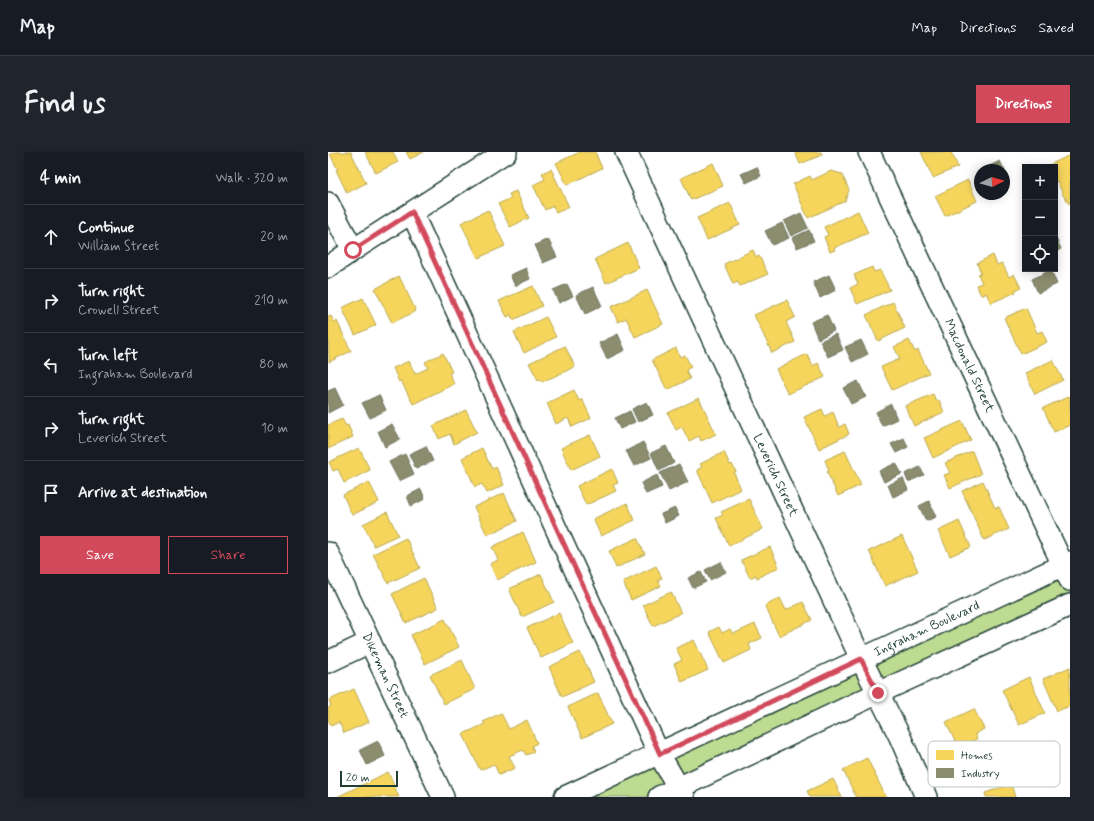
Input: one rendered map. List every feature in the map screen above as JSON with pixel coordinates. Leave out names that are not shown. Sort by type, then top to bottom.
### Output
[{"type":"street","points":[[328,267],[506,152]]},
{"type":"street","name":"Leverich Street","points":[[626,152],[861,659],[900,737],[926,797]]},
{"type":"street","name":"Macdonald Street","points":[[869,152],[1068,569]]},
{"type":"street","points":[[328,203],[353,250]]},
{"type":"street","points":[[412,212],[660,754],[682,792]]},
{"type":"street","name":"Dikeman Street","points":[[328,553],[443,797]]},
{"type":"street","name":"Ingraham Boulevard","points":[[565,797],[861,659],[1068,569]]},
{"type":"street","points":[[659,797],[682,792],[878,693],[1070,605]]},
{"type":"street","points":[[328,662],[370,642]]},
{"type":"green space","points":[[1070,562],[1070,605],[659,797],[565,797]]},
{"type":"building: Homes","points":[[335,152],[351,152],[366,183],[347,193],[330,154]]},
{"type":"building: Homes","points":[[365,152],[393,152],[398,162],[376,173]]},
{"type":"building: Homes","points":[[406,152],[424,152],[410,159]]},
{"type":"building: Homes","points":[[580,152],[595,152],[602,168],[567,185],[556,163]]},
{"type":"building: Homes","points":[[795,152],[821,152],[822,155],[800,164]]},
{"type":"building: Homes","points":[[921,152],[951,152],[958,167],[933,178]]},
{"type":"building: Homes","points":[[1070,155],[1069,204],[1058,183],[1058,164],[1051,164]]},
{"type":"building: Homes","points":[[713,163],[723,186],[691,200],[681,178]]},
{"type":"building: Homes","points":[[551,169],[569,207],[556,213],[553,206],[545,210],[533,185],[545,179],[542,173]]},
{"type":"building: Homes","points":[[831,171],[842,174],[849,190],[845,201],[808,218],[793,184],[810,176],[812,180]]},
{"type":"building: Homes","points":[[968,180],[974,194],[974,200],[977,201],[945,216],[935,196]]},
{"type":"building: Homes","points":[[516,191],[529,218],[510,227],[498,204],[511,198],[509,194]]},
{"type":"building: Homes","points":[[730,203],[740,225],[707,240],[697,218]]},
{"type":"building: Homes","points":[[488,210],[505,246],[478,258],[461,223]]},
{"type":"building: Homes","points":[[858,211],[868,233],[834,248],[835,250],[830,252],[824,237],[828,235],[824,227]]},
{"type":"building: Homes","points":[[628,243],[639,268],[606,283],[595,259]]},
{"type":"building: Homes","points":[[753,250],[756,257],[759,256],[768,274],[740,286],[738,282],[733,284],[724,264]]},
{"type":"building: Homes","points":[[993,255],[997,265],[1002,263],[1009,277],[1014,274],[1021,288],[1015,290],[1016,292],[991,303],[986,293],[981,295],[976,285],[982,283],[978,274],[981,273],[977,263]]},
{"type":"building: Homes","points":[[872,267],[874,272],[880,270],[890,290],[857,304],[850,288],[858,284],[854,275]]},
{"type":"building: Homes","points":[[399,276],[416,311],[392,323],[375,289]]},
{"type":"building: Homes","points":[[533,286],[542,306],[513,320],[511,315],[507,317],[499,301]]},
{"type":"building: Homes","points":[[647,290],[663,324],[635,337],[626,318],[618,322],[611,307]]},
{"type":"building: Homes","points":[[363,298],[376,325],[355,335],[342,308]]},
{"type":"building: Homes","points":[[787,300],[795,317],[786,322],[795,342],[772,353],[754,315]]},
{"type":"building: Homes","points":[[893,302],[905,328],[878,341],[866,315]]},
{"type":"building: Homes","points":[[1026,308],[1037,333],[1042,331],[1047,342],[1021,354],[1004,318]]},
{"type":"building: Homes","points":[[331,316],[334,322],[337,321],[351,351],[329,362],[328,317]]},
{"type":"building: Homes","points":[[546,317],[556,337],[524,353],[514,332]]},
{"type":"building: Homes","points":[[909,340],[915,352],[918,350],[929,373],[892,390],[881,367],[900,359],[894,347]]},
{"type":"building: Homes","points":[[565,346],[575,367],[542,382],[540,379],[538,380],[529,363]]},
{"type":"building: Homes","points":[[676,348],[680,357],[685,355],[691,367],[686,370],[690,379],[667,390],[652,360]]},
{"type":"building: Homes","points":[[443,353],[452,372],[449,373],[454,384],[413,404],[401,381],[399,382],[393,368],[409,361],[415,374],[428,368],[425,362]]},
{"type":"building: Homes","points":[[807,354],[813,366],[818,363],[825,377],[788,394],[776,369]]},
{"type":"building: Homes","points":[[1053,360],[1063,380],[1035,394],[1025,373]]},
{"type":"building: Homes","points":[[574,390],[579,401],[582,399],[591,418],[572,427],[568,418],[556,424],[547,403]]},
{"type":"building: Homes","points":[[933,394],[936,401],[939,400],[944,412],[914,426],[905,406]]},
{"type":"building: Homes","points":[[1070,396],[1070,425],[1054,432],[1043,408]]},
{"type":"building: Homes","points":[[699,398],[716,434],[701,441],[699,436],[689,441],[682,427],[676,430],[668,413]]},
{"type":"building: Homes","points":[[822,409],[825,416],[833,412],[839,427],[845,424],[849,434],[819,449],[804,417]]},
{"type":"building: Homes","points":[[466,410],[477,432],[454,444],[450,434],[439,439],[433,426]]},
{"type":"building: Homes","points":[[342,419],[346,426],[348,425],[353,437],[328,449],[328,425]]},
{"type":"building: Homes","points":[[962,421],[971,440],[933,458],[924,438]]},
{"type":"building: Homes","points":[[590,435],[600,456],[571,470],[561,448]]},
{"type":"building: Homes","points":[[359,448],[370,470],[344,483],[338,469],[333,471],[329,462]]},
{"type":"building: Homes","points":[[482,448],[492,469],[496,467],[504,485],[487,493],[482,484],[475,487],[462,458]]},
{"type":"building: Homes","points":[[845,451],[861,485],[838,496],[827,472],[829,471],[825,460]]},
{"type":"building: Homes","points":[[972,451],[981,474],[950,488],[944,475],[950,473],[945,463]]},
{"type":"building: Homes","points":[[724,452],[730,465],[732,464],[736,472],[734,473],[741,489],[712,503],[697,470],[702,467],[700,464]]},
{"type":"building: Homes","points":[[612,469],[618,483],[613,485],[616,491],[586,505],[577,486]]},
{"type":"building: Homes","points":[[983,481],[995,508],[999,507],[1009,529],[984,540],[962,491]]},
{"type":"building: Homes","points":[[369,482],[379,502],[352,515],[343,495]]},
{"type":"building: Homes","points":[[504,493],[517,521],[487,535],[474,507]]},
{"type":"building: Homes","points":[[749,499],[763,529],[729,546],[716,518],[723,515],[721,512]]},
{"type":"building: Homes","points":[[627,503],[635,520],[601,536],[593,519]]},
{"type":"building: Homes","points":[[387,512],[398,535],[374,546],[363,524]]},
{"type":"building: Homes","points":[[959,521],[971,547],[950,556],[938,531]]},
{"type":"building: Homes","points":[[523,532],[536,562],[497,580],[490,564],[498,560],[492,547]]},
{"type":"building: Homes","points":[[902,536],[918,571],[885,586],[869,551]]},
{"type":"building: Homes","points":[[406,538],[420,568],[388,583],[373,554]]},
{"type":"building: Homes","points":[[637,538],[645,554],[616,568],[609,551]]},
{"type":"building: Homes","points":[[770,547],[779,567],[757,578],[756,575],[750,578],[741,560]]},
{"type":"building: Homes","points":[[656,566],[662,578],[658,580],[661,586],[631,600],[623,582]]},
{"type":"building: Homes","points":[[541,574],[554,602],[522,617],[509,589]]},
{"type":"building: Homes","points":[[424,578],[438,608],[406,623],[392,594]]},
{"type":"building: Homes","points":[[671,592],[681,613],[653,626],[643,605]]},
{"type":"building: Homes","points":[[780,598],[786,610],[803,602],[812,620],[779,636],[765,606]]},
{"type":"building: Homes","points":[[559,613],[573,643],[541,658],[527,628]]},
{"type":"building: Homes","points":[[445,619],[459,647],[425,664],[411,635]]},
{"type":"building: Homes","points":[[755,624],[762,638],[749,644],[751,650],[724,663],[709,632],[719,627],[722,633],[730,629],[733,634]]},
{"type":"building: Homes","points":[[694,640],[708,670],[682,682],[674,664],[682,660],[676,648]]},
{"type":"building: Homes","points":[[580,652],[594,682],[562,697],[549,667]]},
{"type":"building: Homes","points":[[462,660],[475,689],[444,704],[430,675]]},
{"type":"building: Homes","points":[[1070,667],[1070,706],[1057,711],[1043,679]]},
{"type":"building: Homes","points":[[1029,677],[1045,713],[1019,725],[1002,690]]},
{"type":"building: Homes","points":[[354,689],[369,722],[344,733],[339,722],[331,726],[328,719],[328,708],[331,706],[329,700]]},
{"type":"building: Homes","points":[[598,693],[612,724],[582,738],[568,707]]},
{"type":"building: Homes","points":[[974,709],[984,729],[975,734],[977,739],[973,741],[955,741],[946,722]]},
{"type":"building: Homes","points":[[501,713],[509,729],[527,720],[537,743],[532,746],[534,752],[526,755],[523,750],[509,756],[515,768],[499,775],[494,764],[480,770],[463,734],[485,724],[483,722]]},
{"type":"building: Homes","points":[[867,758],[886,797],[856,797],[843,770]]},
{"type":"building: Homes","points":[[388,772],[399,797],[337,797]]},
{"type":"building: Homes","points":[[833,779],[842,797],[810,797],[807,791]]},
{"type":"building: Homes","points":[[1002,787],[1012,787],[1015,797],[986,797],[985,793]]},
{"type":"building: Industry","points":[[1000,161],[1002,164],[994,164]]},
{"type":"building: Industry","points":[[757,167],[761,176],[746,183],[741,174]]},
{"type":"building: Industry","points":[[801,213],[808,228],[791,236],[784,221]]},
{"type":"building: Industry","points":[[782,223],[789,238],[772,245],[765,231]]},
{"type":"building: Industry","points":[[809,230],[814,241],[797,248],[792,238]]},
{"type":"building: Industry","points":[[548,239],[557,257],[543,263],[535,245]]},
{"type":"building: Industry","points":[[1058,242],[1061,249],[1058,250]]},
{"type":"building: Industry","points":[[526,268],[530,279],[515,286],[510,275]]},
{"type":"building: Industry","points":[[1047,272],[1052,272],[1057,284],[1038,293],[1032,279]]},
{"type":"building: Industry","points":[[829,275],[836,290],[820,298],[813,282]]},
{"type":"building: Industry","points":[[567,284],[573,296],[559,303],[553,290]]},
{"type":"building: Industry","points":[[593,287],[602,306],[585,314],[576,295]]},
{"type":"building: Industry","points":[[827,315],[834,331],[818,339],[811,322]]},
{"type":"building: Industry","points":[[618,334],[625,350],[607,359],[599,343]]},
{"type":"building: Industry","points":[[836,334],[843,350],[828,357],[820,341]]},
{"type":"building: Industry","points":[[861,340],[868,354],[852,362],[845,347]]},
{"type":"building: Industry","points":[[858,381],[866,397],[851,404],[843,388]]},
{"type":"building: Industry","points":[[335,388],[343,405],[328,413],[328,391]]},
{"type":"building: Industry","points":[[379,395],[386,410],[370,418],[362,403]]},
{"type":"building: Industry","points":[[647,402],[653,415],[638,422],[632,409]]},
{"type":"building: Industry","points":[[891,404],[897,419],[882,426],[876,412]]},
{"type":"building: Industry","points":[[630,411],[635,422],[620,429],[615,418]]},
{"type":"building: Industry","points":[[392,424],[400,439],[385,447],[378,431]]},
{"type":"building: Industry","points":[[904,438],[908,447],[896,453],[891,444]]},
{"type":"building: Industry","points":[[643,442],[651,458],[634,466],[626,451]]},
{"type":"building: Industry","points":[[426,446],[433,461],[416,469],[409,454]]},
{"type":"building: Industry","points":[[666,446],[674,463],[659,471],[651,453]]},
{"type":"building: Industry","points":[[405,454],[414,474],[399,481],[389,462]]},
{"type":"building: Industry","points":[[896,463],[902,474],[884,482],[879,471]]},
{"type":"building: Industry","points":[[679,464],[688,482],[669,491],[660,473]]},
{"type":"building: Industry","points":[[920,467],[924,475],[908,482],[905,474]]},
{"type":"building: Industry","points":[[657,475],[662,487],[646,494],[641,483]]},
{"type":"building: Industry","points":[[903,478],[908,490],[893,497],[888,485]]},
{"type":"building: Industry","points":[[421,489],[425,499],[411,506],[407,496]]},
{"type":"building: Industry","points":[[929,501],[936,517],[926,521],[919,506]]},
{"type":"building: Industry","points":[[675,508],[679,516],[665,523],[661,514]]},
{"type":"building: Industry","points":[[721,562],[726,572],[710,580],[705,570]]},
{"type":"building: Industry","points":[[701,572],[706,582],[693,588],[688,578]]},
{"type":"building: Industry","points":[[378,741],[385,756],[367,765],[360,750]]},
{"type":"route","points":[[353,250],[412,212],[660,754],[861,659],[878,693]]}]
